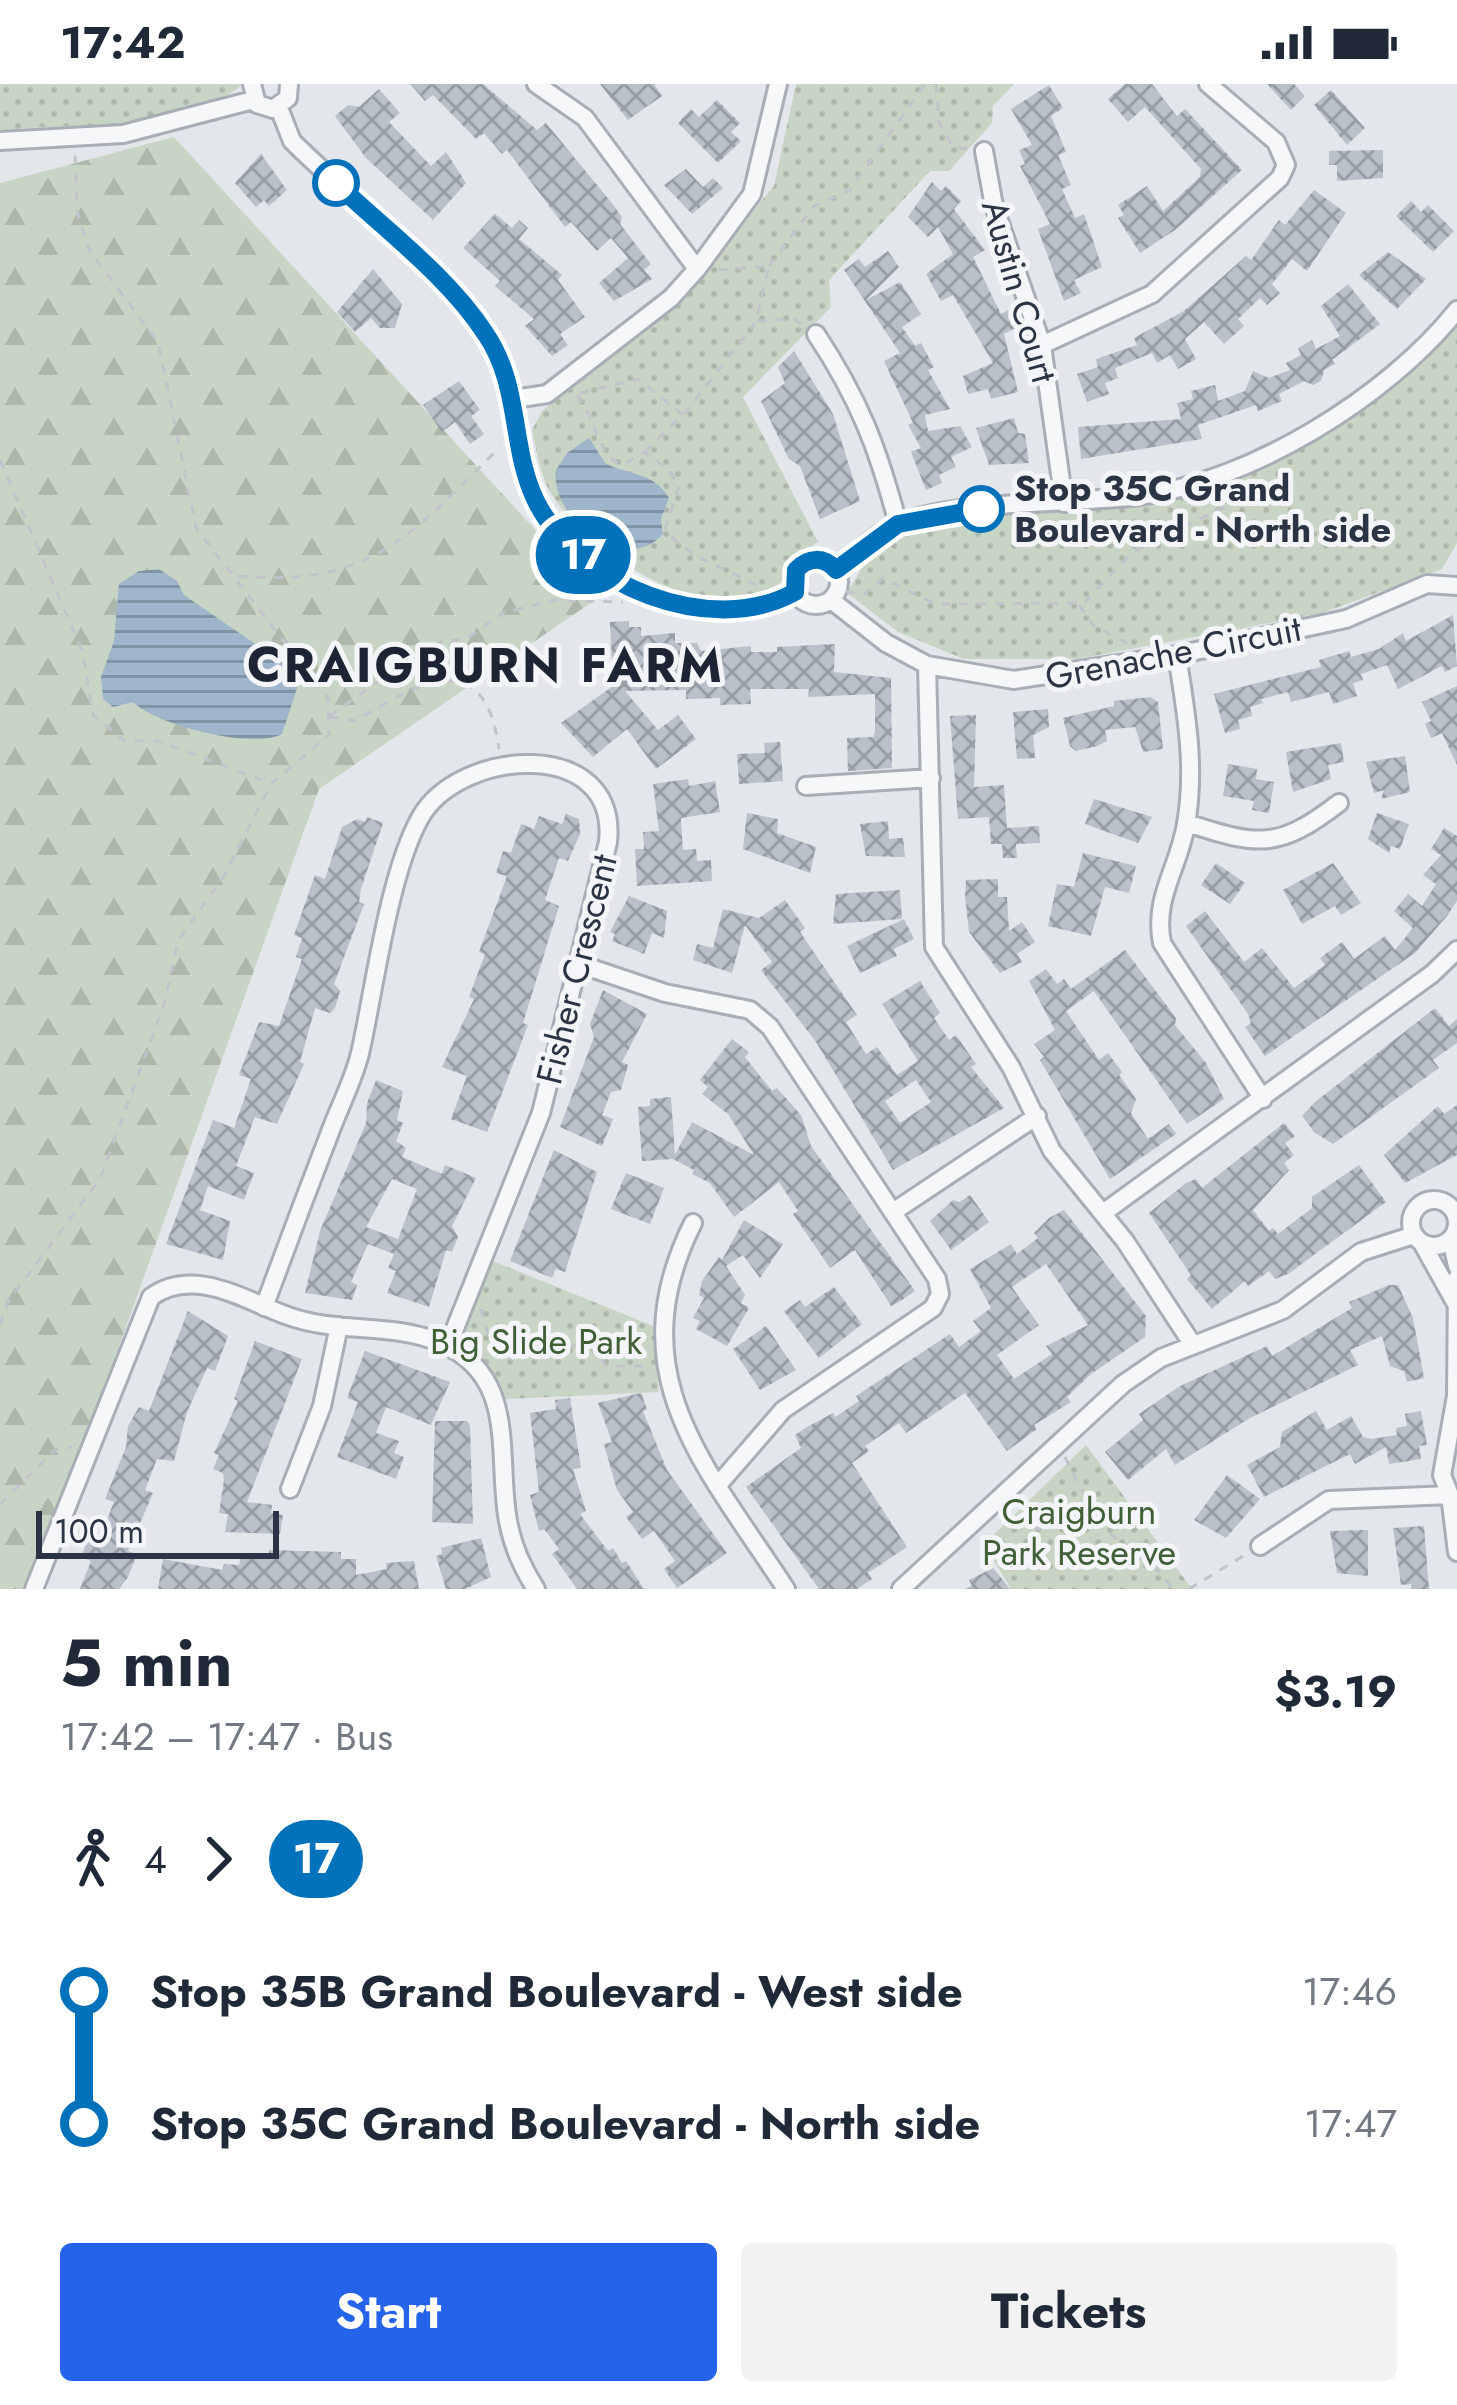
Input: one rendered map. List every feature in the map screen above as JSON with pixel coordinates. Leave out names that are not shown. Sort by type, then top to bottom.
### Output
[{"type":"street","points":[[0,141],[123,134],[252,92],[262,108],[279,108],[288,98],[289,84]]},
{"type":"street","points":[[536,84],[585,118],[692,274]]},
{"type":"street","points":[[514,399],[570,388],[692,274],[752,194],[778,84]]},
{"type":"street","points":[[1042,345],[1152,294],[1280,178],[1286,165],[1276,142],[1208,84]]},
{"type":"street","points":[[279,108],[292,141],[461,302],[488,335],[514,399],[522,465],[536,502],[564,540],[603,571],[646,594],[693,607],[760,610],[795,592]]},
{"type":"street","name":"Austin Court","points":[[984,151],[994,206],[1042,345],[1064,503]]},
{"type":"street","points":[[835,586],[824,560],[802,564],[794,577],[795,592],[811,605],[835,586],[898,524],[967,511],[1183,488],[1242,468],[1377,385],[1414,357],[1457,310]]},
{"type":"street","points":[[815,334],[862,409],[898,524]]},
{"type":"street","name":"Grenache Circuit","points":[[835,586],[886,643],[927,665],[1014,680],[1177,655],[1346,620],[1427,584],[1457,586]]},
{"type":"street","points":[[1177,655],[1193,769],[1186,823],[1159,901],[1162,943],[1263,1099]]},
{"type":"street","points":[[927,665],[934,946],[1052,1151],[1103,1213],[1192,1345]]},
{"type":"street","name":"Fisher Crescent","points":[[264,1307],[361,1051],[367,1005],[416,825],[443,792],[502,765],[562,767],[603,800],[610,821],[608,842],[541,1113],[448,1346]]},
{"type":"street","points":[[806,786],[931,778]]},
{"type":"street","points":[[1186,823],[1243,841],[1297,835],[1339,802]]},
{"type":"street","points":[[1103,1213],[1263,1099],[1457,950]]},
{"type":"street","points":[[576,963],[665,993],[750,1010],[770,1027],[937,1279],[940,1294],[933,1308],[783,1410],[718,1485]]},
{"type":"street","points":[[892,1212],[1036,1116]]},
{"type":"street","points":[[1455,1303],[1418,1239],[1413,1212],[1425,1202],[1440,1201],[1455,1208],[1451,1239],[1457,1265]]},
{"type":"street","points":[[693,1223],[664,1300],[663,1365],[688,1439],[786,1589]]},
{"type":"street","points":[[901,1589],[1123,1384],[1192,1345],[1283,1310],[1360,1252],[1418,1239],[1437,1246],[1451,1239]]},
{"type":"street","points":[[1457,1278],[1456,1397],[1443,1443],[1442,1474],[1454,1487],[1457,1552]]},
{"type":"street","points":[[34,1589],[151,1297],[169,1284],[194,1281],[308,1323],[394,1328],[448,1346],[474,1367],[497,1401],[508,1526],[536,1589]]},
{"type":"street","points":[[290,1489],[322,1406],[339,1326]]},
{"type":"street","points":[[1260,1546],[1328,1500],[1454,1487]]},
{"type":"path","points":[[683,415],[638,379],[570,388],[598,435],[602,452],[621,466],[644,452],[683,415],[756,322],[769,266],[791,229],[813,206],[850,190],[925,84]]},
{"type":"path","points":[[936,84],[939,122],[953,147],[984,151]]},
{"type":"path","points":[[0,1325],[9,1300],[100,1179],[164,1005],[178,941],[224,876],[271,784],[329,735],[328,698],[196,528],[158,342],[89,250],[77,211],[75,137]]},
{"type":"path","points":[[692,274],[769,266]]},
{"type":"path","points":[[756,322],[794,319]]},
{"type":"path","points":[[236,576],[279,580],[328,574],[370,561],[421,525],[519,429]]},
{"type":"path","points":[[644,452],[669,470],[679,487],[665,529],[674,541],[692,556],[731,568],[775,603]]},
{"type":"path","points":[[0,460],[83,653],[93,715],[125,741],[158,741],[271,784]]},
{"type":"path","points":[[835,586],[863,595],[883,578],[934,604],[1078,603],[1125,561],[1269,485],[1270,465]]},
{"type":"path","points":[[328,717],[409,659],[440,642],[466,639],[503,613],[556,600],[629,603],[646,594]]},
{"type":"path","points":[[1078,603],[1093,626],[1120,635],[1145,660]]},
{"type":"path","points":[[328,717],[356,721],[405,689],[439,678],[464,682],[487,704],[502,765]]},
{"type":"path","points":[[468,1295],[480,1301],[492,1348],[512,1360],[520,1361],[544,1343],[594,1348],[606,1366],[615,1368],[663,1365]]},
{"type":"path","points":[[1060,1444],[1100,1526],[1154,1566],[1173,1589]]},
{"type":"path","points":[[0,1504],[56,1449],[90,1450]]},
{"type":"path","points":[[999,1520],[1039,1528],[1085,1501]]},
{"type":"path","points":[[1189,1589],[1260,1546]]},
{"type":"green space","points":[[0,84],[243,84],[189,113],[158,120],[0,131]]},
{"type":"green space","points":[[796,84],[1014,84],[993,106],[992,123],[949,171],[930,171],[829,280],[831,307],[743,397],[818,542],[793,557],[781,583],[743,600],[712,600],[656,582],[578,527],[546,484],[532,430],[543,410],[670,310],[774,186]]},
{"type":"green space","points":[[174,137],[598,598],[319,789],[32,1589],[0,1589],[0,183]]},
{"type":"green space","points":[[1457,323],[1457,543],[1442,569],[1322,613],[1077,659],[964,659],[898,632],[847,593],[872,556],[897,540],[931,528],[971,519],[1142,502],[1253,470],[1365,408],[1429,354]]},
{"type":"green space","name":"Big Slide Park","points":[[493,1261],[653,1326],[659,1392],[506,1399],[465,1343],[466,1326]]},
{"type":"green space","name":"Craigburn Park Reserve","points":[[1086,1445],[1192,1589],[1011,1589],[984,1544]]},
{"type":"water","points":[[589,438],[605,463],[648,478],[669,498],[661,519],[663,534],[647,546],[611,546],[577,523],[565,507],[556,470],[567,453]]},
{"type":"water","points":[[159,569],[177,581],[184,595],[296,672],[298,685],[282,734],[249,739],[205,733],[162,719],[133,702],[113,707],[103,699],[101,677],[114,641],[119,584],[139,571]]},
{"type":"building","points":[[410,84],[483,84],[537,130],[546,123],[622,217],[620,224],[651,264],[644,270],[652,279],[614,301],[599,283],[628,258],[611,238],[597,251],[571,222],[565,227],[507,150],[502,154],[484,133],[476,139],[433,95],[425,101]]},
{"type":"building","points":[[600,84],[654,84],[662,96],[628,120]]},
{"type":"building","points":[[1125,84],[1152,84],[1177,116],[1185,109],[1242,170],[1175,230],[1140,253],[1118,218],[1124,215],[1118,205],[1147,186],[1163,211],[1200,177],[1201,169],[1145,107],[1128,122],[1108,99]]},
{"type":"building","points":[[1267,84],[1294,84],[1305,96],[1291,110]]},
{"type":"building","points":[[1049,85],[1063,108],[1051,116],[1066,152],[1058,155],[1071,185],[1062,189],[1075,218],[1084,214],[1102,267],[1074,280],[1081,293],[1064,301],[1038,229],[1050,224],[1020,166],[1025,164],[1019,150],[1032,145],[1011,109]]},
{"type":"building","points":[[379,89],[400,113],[389,122],[431,166],[446,152],[466,183],[433,220],[366,158],[335,116],[348,105],[359,107]]},
{"type":"building","points":[[1331,90],[1365,128],[1347,145],[1314,105]]},
{"type":"building","points":[[717,100],[740,123],[731,132],[741,141],[718,163],[678,123],[691,109],[699,117]]},
{"type":"building","points":[[1383,150],[1383,178],[1337,181],[1337,165],[1329,165],[1329,151]]},
{"type":"building","points":[[261,154],[287,190],[269,206],[264,200],[256,207],[235,183]]},
{"type":"building","points":[[686,169],[703,187],[713,178],[723,188],[692,214],[664,185]]},
{"type":"building","points":[[932,182],[941,191],[946,186],[961,201],[954,209],[985,250],[973,257],[1001,314],[1010,309],[1019,326],[1004,334],[1018,392],[991,399],[988,389],[968,394],[963,376],[993,363],[953,295],[941,301],[926,274],[953,254],[938,227],[928,237],[908,217]]},
{"type":"building","points":[[1314,190],[1346,213],[1307,271],[1292,259],[1272,284],[1280,293],[1267,305],[1260,298],[1238,319],[1244,326],[1224,344],[1204,322],[1185,339],[1196,359],[1178,369],[1170,355],[1157,363],[1152,353],[1115,368],[1118,378],[1105,383],[1109,394],[1087,402],[1077,374],[1098,367],[1096,359],[1137,345],[1134,338],[1184,311],[1246,256],[1251,260],[1279,220],[1285,225]]},
{"type":"building","points":[[1411,201],[1421,212],[1428,205],[1454,231],[1433,252],[1396,216]]},
{"type":"building","points":[[495,214],[512,228],[519,220],[528,228],[519,239],[562,275],[558,280],[585,317],[560,334],[568,345],[552,356],[525,326],[534,319],[495,286],[500,281],[463,248]]},
{"type":"building","points":[[888,251],[899,267],[866,300],[900,282],[921,314],[902,327],[915,346],[921,343],[934,367],[928,370],[950,409],[925,415],[928,431],[960,426],[972,447],[951,457],[956,467],[939,475],[942,483],[926,490],[911,452],[921,448],[908,425],[913,423],[884,361],[900,353],[844,270],[859,259],[865,267]]},
{"type":"building","points":[[1388,252],[1426,279],[1397,309],[1359,275]]},
{"type":"building","points":[[373,269],[402,304],[395,328],[380,328],[371,318],[355,332],[337,312]]},
{"type":"building","points":[[1348,284],[1380,324],[1332,360],[1335,364],[1324,370],[1321,381],[1313,385],[1304,381],[1279,394],[1282,401],[1258,411],[1256,405],[1198,425],[1202,439],[1081,459],[1078,427],[1181,419],[1177,403],[1193,399],[1191,391],[1215,385],[1218,401],[1245,391],[1253,371],[1269,378],[1290,370],[1286,363],[1301,355],[1298,348],[1312,340],[1316,349],[1340,336],[1321,306]]},
{"type":"building","points":[[794,351],[833,414],[860,501],[820,519],[800,466],[789,459],[761,401],[785,383],[778,367]]},
{"type":"building","points":[[459,381],[480,410],[471,416],[484,434],[470,444],[455,422],[442,432],[423,405]]},
{"type":"building","points":[[1014,418],[1018,433],[1025,434],[1029,463],[989,465],[976,428]]},
{"type":"building","points":[[1453,615],[1457,666],[1445,672],[1442,666],[1398,689],[1387,665],[1361,674],[1363,680],[1353,683],[1357,696],[1333,704],[1329,692],[1291,702],[1288,692],[1261,699],[1263,703],[1250,707],[1252,716],[1238,720],[1240,729],[1225,733],[1214,694],[1321,667],[1319,660],[1349,651],[1351,657],[1379,649],[1403,633],[1406,641]]},
{"type":"building","points":[[629,621],[629,627],[641,627],[641,636],[675,633],[675,643],[697,643],[701,651],[751,646],[751,652],[777,652],[777,647],[835,644],[834,672],[891,678],[892,768],[848,771],[847,738],[873,737],[875,694],[808,697],[809,689],[750,689],[751,704],[720,705],[720,698],[686,699],[686,690],[625,691],[658,730],[678,715],[696,739],[656,769],[627,729],[593,757],[561,723],[613,686],[610,622]]},
{"type":"building","points":[[1457,686],[1457,765],[1442,733],[1431,738],[1425,724],[1431,721],[1422,702]]},
{"type":"building","points":[[1151,697],[1158,702],[1163,749],[1143,752],[1135,727],[1105,730],[1107,741],[1097,746],[1076,751],[1070,746],[1063,718],[1114,706],[1114,701]]},
{"type":"building","points":[[1048,709],[1049,727],[1033,735],[1035,758],[1017,759],[1013,712]]},
{"type":"building","points":[[976,715],[974,787],[1004,785],[1007,828],[1039,826],[1040,843],[1016,844],[1017,858],[1003,858],[1002,844],[991,844],[989,817],[958,819],[950,716]]},
{"type":"building","points":[[780,742],[783,781],[739,784],[737,754],[765,753],[764,743]]},
{"type":"building","points":[[1341,743],[1344,762],[1328,765],[1331,779],[1293,792],[1286,752]]},
{"type":"building","points":[[1405,756],[1410,792],[1381,799],[1384,790],[1374,793],[1366,762]]},
{"type":"building","points":[[1228,764],[1257,769],[1256,779],[1274,782],[1269,813],[1252,810],[1254,801],[1223,796]]},
{"type":"building","points":[[688,779],[689,786],[715,781],[720,812],[681,818],[683,850],[696,849],[697,861],[711,860],[712,881],[637,886],[635,849],[644,849],[643,832],[659,831],[653,784]]},
{"type":"building","points":[[1094,799],[1152,817],[1138,843],[1085,824]]},
{"type":"building","points":[[747,813],[778,819],[777,833],[816,847],[810,873],[743,849]]},
{"type":"building","points":[[1377,813],[1409,824],[1400,849],[1391,846],[1389,853],[1368,839]]},
{"type":"building","points":[[566,814],[579,819],[580,834],[568,861],[559,858],[545,900],[559,906],[523,1023],[528,1025],[487,1132],[451,1119],[467,1076],[442,1067],[474,999],[469,997],[485,954],[479,952],[507,876],[496,873],[503,851],[511,853],[521,824],[534,829],[539,816],[562,824]]},
{"type":"building","points":[[367,817],[383,823],[361,889],[359,902],[364,904],[334,984],[340,991],[335,1008],[330,1013],[315,1008],[300,1062],[304,1064],[277,1124],[255,1117],[236,1166],[254,1173],[244,1200],[208,1186],[200,1210],[230,1221],[223,1260],[166,1244],[213,1120],[234,1128],[251,1079],[239,1075],[259,1022],[279,1026],[302,959],[296,957],[302,938],[294,935],[315,875],[325,879],[342,827],[357,819],[365,822]]},
{"type":"building","points":[[888,821],[889,839],[903,838],[905,857],[866,856],[860,824]]},
{"type":"building","points":[[1444,828],[1457,836],[1457,901],[1447,916],[1415,953],[1265,1056],[1245,1027],[1251,1023],[1248,1014],[1186,926],[1205,911],[1244,962],[1262,948],[1294,988],[1325,965],[1320,958],[1342,942],[1354,959],[1385,936],[1395,950],[1413,928],[1394,911],[1408,894],[1422,906],[1436,884],[1423,875],[1441,855],[1431,849]]},
{"type":"building","points":[[1083,853],[1136,866],[1129,893],[1105,887],[1091,936],[1048,926],[1057,884],[1074,887]]},
{"type":"building","points":[[1216,863],[1245,883],[1230,904],[1201,885]]},
{"type":"building","points":[[1333,863],[1361,903],[1341,915],[1335,906],[1302,924],[1283,890]]},
{"type":"building","points":[[998,879],[998,897],[1007,897],[1009,931],[1022,922],[1035,942],[1017,954],[1022,962],[1000,973],[969,932],[965,896],[966,880]]},
{"type":"building","points":[[900,890],[902,919],[833,924],[836,894]]},
{"type":"building","points":[[629,896],[667,911],[664,938],[652,933],[644,954],[612,941],[615,934],[610,932]]},
{"type":"building","points":[[785,900],[805,928],[800,932],[857,1015],[846,1022],[866,1054],[877,1047],[897,1075],[918,1061],[882,1004],[920,981],[940,1013],[934,1018],[949,1040],[956,1035],[976,1064],[971,1067],[1004,1108],[893,1170],[816,1042],[761,970],[772,962],[745,925],[732,973],[693,960],[697,944],[713,948],[723,909],[759,918]],"holes":[[[916,1080],[931,1102],[900,1123],[885,1101]]]},
{"type":"building","points":[[904,919],[914,939],[894,949],[897,956],[860,973],[847,946]]},
{"type":"building","points":[[1125,950],[1206,1063],[1224,1099],[1187,1124],[1094,991],[1066,1011],[1099,1060],[1108,1053],[1122,1072],[1119,1075],[1136,1099],[1131,1113],[1148,1139],[1169,1124],[1176,1134],[1110,1179],[1040,1060],[1044,1057],[1034,1044],[1055,1030],[1029,981],[1046,969],[1057,984],[1064,979],[1071,989]]},
{"type":"building","points":[[603,990],[647,1014],[622,1062],[628,1065],[621,1090],[611,1092],[602,1115],[613,1119],[602,1146],[560,1127],[594,1037],[590,1024]]},
{"type":"building","points":[[1435,1008],[1449,1026],[1457,1019],[1457,1043],[1433,1060],[1439,1068],[1333,1144],[1314,1132],[1302,1116],[1315,1102]]},
{"type":"building","points":[[732,1039],[749,1052],[745,1057],[772,1091],[777,1088],[801,1115],[811,1146],[915,1291],[899,1302],[891,1306],[855,1250],[830,1268],[793,1214],[798,1211],[779,1182],[734,1217],[710,1183],[692,1174],[694,1170],[673,1159],[642,1161],[638,1107],[650,1106],[650,1099],[671,1097],[675,1155],[692,1122],[754,1155],[728,1114],[702,1094],[708,1087],[700,1080]]},
{"type":"building","points":[[376,1080],[403,1091],[397,1120],[403,1123],[396,1141],[406,1148],[402,1157],[442,1174],[445,1165],[476,1178],[452,1226],[458,1237],[452,1252],[446,1250],[429,1307],[387,1293],[396,1271],[388,1268],[394,1254],[368,1244],[351,1282],[357,1285],[352,1300],[305,1293],[320,1231],[366,1123]],"holes":[[[392,1179],[417,1189],[398,1239],[366,1227]]]},
{"type":"building","points":[[1457,1105],[1457,1155],[1405,1183],[1384,1155],[1438,1106],[1444,1114]]},
{"type":"building","points":[[1284,1123],[1295,1136],[1285,1143],[1294,1155],[1284,1163],[1289,1170],[1253,1210],[1269,1231],[1273,1228],[1278,1234],[1312,1208],[1312,1197],[1359,1165],[1386,1202],[1288,1274],[1275,1279],[1269,1271],[1248,1286],[1245,1281],[1212,1309],[1187,1279],[1191,1275],[1149,1213],[1186,1183],[1196,1179],[1202,1188]]},
{"type":"building","points":[[554,1150],[597,1172],[565,1272],[556,1269],[552,1278],[510,1261]]},
{"type":"building","points":[[626,1173],[664,1188],[650,1224],[611,1209]]},
{"type":"building","points":[[970,1195],[989,1222],[951,1250],[930,1221],[953,1200],[960,1202]]},
{"type":"building","points":[[1064,1210],[1146,1316],[1145,1337],[1091,1374],[1067,1397],[1071,1402],[1034,1425],[1037,1429],[1007,1451],[965,1393],[906,1433],[899,1423],[865,1446],[869,1451],[852,1463],[907,1547],[868,1573],[872,1579],[857,1589],[819,1589],[746,1487],[801,1448],[795,1435],[807,1427],[833,1413],[835,1417],[859,1401],[856,1396],[950,1334],[959,1347],[981,1331],[973,1321],[991,1308],[970,1269],[1011,1244],[1017,1254],[1038,1238],[1034,1233]],"holes":[[[1046,1264],[1088,1325],[1046,1346],[1052,1354],[1014,1379],[997,1355],[1039,1325],[1012,1287]]]},
{"type":"building","points":[[744,1220],[783,1244],[760,1278],[743,1255],[726,1266],[745,1295],[741,1303],[749,1308],[727,1346],[696,1329],[700,1321],[693,1318],[704,1298],[699,1295],[702,1281],[719,1257],[722,1260]]},
{"type":"building","points":[[1398,1285],[1413,1318],[1424,1378],[1407,1382],[1404,1371],[1390,1366],[1382,1336],[1350,1350],[1358,1365],[1250,1418],[1175,1465],[1166,1449],[1128,1480],[1105,1452],[1143,1420],[1139,1414],[1180,1386],[1267,1346],[1272,1356],[1352,1308],[1349,1302]]},
{"type":"building","points":[[834,1287],[862,1324],[819,1358],[784,1311],[800,1300],[805,1307]]},
{"type":"building","points":[[188,1311],[228,1336],[215,1371],[207,1368],[187,1412],[174,1461],[157,1459],[145,1490],[153,1493],[128,1551],[137,1554],[128,1577],[119,1589],[80,1589],[91,1561],[81,1557],[90,1535],[99,1539],[114,1502],[105,1499],[126,1447],[128,1426],[139,1407],[149,1411]]},
{"type":"building","points":[[766,1326],[796,1370],[760,1390],[733,1349]]},
{"type":"building","points":[[255,1341],[302,1359],[247,1502],[272,1505],[271,1513],[283,1515],[280,1534],[225,1532],[228,1514],[219,1513],[223,1473],[213,1469],[219,1455],[214,1453],[238,1401],[234,1399]]},
{"type":"building","points":[[365,1351],[450,1382],[431,1425],[386,1407],[376,1433],[399,1441],[394,1453],[404,1457],[396,1479],[337,1457],[358,1402],[347,1398]]},
{"type":"building","points":[[641,1393],[647,1409],[643,1411],[667,1470],[727,1553],[677,1588],[664,1569],[675,1561],[654,1531],[642,1539],[626,1517],[633,1512],[617,1490],[604,1444],[612,1442],[598,1403]]},
{"type":"building","points":[[570,1398],[581,1468],[573,1469],[586,1511],[580,1514],[608,1551],[613,1548],[622,1563],[626,1561],[644,1589],[577,1589],[552,1554],[559,1549],[544,1529],[539,1531],[530,1495],[539,1492],[530,1413],[556,1409],[555,1400]]},
{"type":"building","points":[[1316,1411],[1327,1430],[1351,1416],[1363,1437],[1372,1439],[1397,1435],[1396,1428],[1407,1426],[1405,1414],[1421,1411],[1427,1445],[1419,1446],[1421,1459],[1389,1464],[1386,1447],[1355,1464],[1350,1454],[1264,1497],[1247,1465],[1280,1447],[1282,1432]]},
{"type":"building","points":[[435,1421],[467,1421],[470,1426],[473,1524],[432,1522]]},
{"type":"building","points":[[1227,1475],[1260,1499],[1226,1538],[1194,1520]]},
{"type":"building","points":[[1424,1526],[1429,1589],[1411,1589],[1411,1584],[1401,1585],[1393,1528]]},
{"type":"building","points":[[1368,1530],[1368,1576],[1337,1573],[1330,1531]]},
{"type":"building","points":[[481,1538],[491,1577],[465,1589],[446,1589],[436,1556],[442,1554],[441,1548]]},
{"type":"building","points":[[269,1550],[341,1552],[341,1559],[356,1559],[356,1575],[387,1569],[386,1563],[414,1561],[419,1589],[158,1589],[163,1559],[222,1570],[224,1564],[239,1565],[241,1556],[269,1559]]},
{"type":"building","points":[[993,1568],[1010,1589],[966,1589],[972,1586],[969,1580]]},
{"type":"bus line","name":"17","points":[[336,183],[461,302],[488,335],[514,399],[522,465],[536,502],[564,540],[603,571],[646,594],[693,607],[760,610],[795,592],[796,570],[808,560],[824,560],[836,570],[898,524],[981,509]]},
{"type":"place","name":"Stop 35C Grand Boulevard - North side","points":[[981,509]]},
{"type":"district","name":"CRAIGBURN FARM","points":[[486,665]]}]
